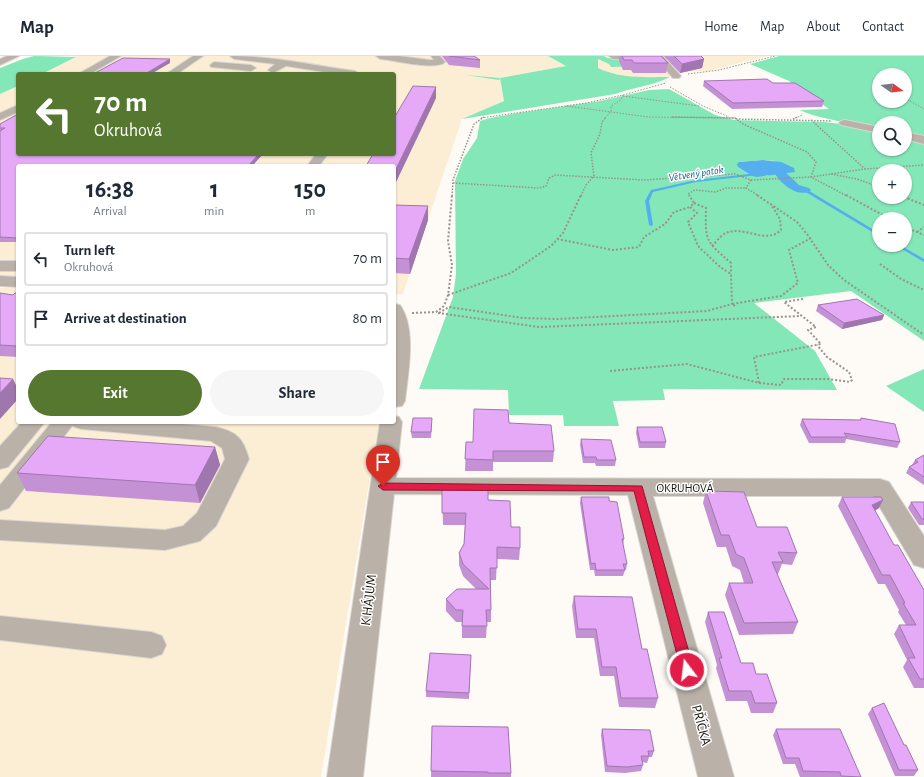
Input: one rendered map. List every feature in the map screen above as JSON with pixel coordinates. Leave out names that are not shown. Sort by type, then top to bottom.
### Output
[{"type":"street","points":[[0,62],[15,56]]},
{"type":"street","points":[[87,72],[117,56]]},
{"type":"street","points":[[174,72],[199,56]]},
{"type":"street","points":[[234,56],[341,72]]},
{"type":"street","points":[[380,56],[430,63],[441,62],[435,56]]},
{"type":"street","points":[[613,56],[658,56],[676,76]]},
{"type":"street","points":[[214,65],[273,72],[284,63]]},
{"type":"street","points":[[0,117],[16,109]]},
{"type":"street","points":[[845,123],[872,129]]},
{"type":"street","points":[[912,137],[924,140]]},
{"type":"street","points":[[0,266],[16,266]]},
{"type":"street","points":[[0,281],[16,282]]},
{"type":"street","points":[[396,311],[400,352],[396,385]]},
{"type":"street","points":[[0,461],[32,424]]},
{"type":"street","points":[[0,502],[62,424]]},
{"type":"street","points":[[0,530],[165,540],[191,534],[207,518],[237,459],[233,444],[216,434],[104,424]]},
{"type":"street","name":"K HÁJŮM","points":[[345,777],[391,424]]},
{"type":"street","name":"OKRUHOVÁ","points":[[383,486],[880,488],[924,558]]},
{"type":"street","name":"PŘÍČKA","points":[[638,488],[716,777]]},
{"type":"street","points":[[0,628],[151,645]]},
{"type":"path","points":[[676,76],[719,70],[776,56]]},
{"type":"path","points":[[438,312],[444,306],[448,295],[452,265],[448,241],[453,180],[470,132],[477,120],[489,116],[564,106],[622,95],[666,83],[672,89],[703,106],[726,116],[735,118],[743,124],[807,152],[816,162],[811,177]]},
{"type":"path","points":[[622,95],[703,106]]},
{"type":"path","points":[[448,295],[511,273],[550,246],[557,239],[586,185],[594,176],[591,153],[600,134],[602,122],[610,113],[611,106],[621,100],[622,95]]},
{"type":"path","points":[[912,102],[924,109]]},
{"type":"path","points":[[564,106],[649,117],[810,120],[845,123]]},
{"type":"path","points":[[791,120],[801,116],[802,113]]},
{"type":"path","points":[[810,120],[865,169]]},
{"type":"path","points":[[453,184],[539,188],[546,186],[549,178],[555,175],[644,180],[735,174],[751,180],[811,177],[865,169],[924,166]]},
{"type":"path","points":[[830,174],[857,179],[872,184]]},
{"type":"path","points":[[811,177],[877,212]]},
{"type":"path","points":[[746,188],[751,180]]},
{"type":"path","points":[[732,304],[732,263],[712,246],[705,232],[706,208],[694,202],[688,194],[695,190],[716,192],[726,188],[746,188],[797,222],[811,238],[820,257],[832,270],[855,288],[924,335]]},
{"type":"path","points":[[912,200],[924,205]]},
{"type":"path","points":[[557,239],[613,250],[639,247],[644,237],[665,224],[674,212],[690,207],[694,202]]},
{"type":"path","points":[[712,246],[726,233],[739,232],[765,236],[776,235],[782,230],[780,218],[771,205]]},
{"type":"path","points":[[690,207],[697,213],[688,222],[698,246],[720,267],[731,274]]},
{"type":"path","points":[[917,232],[924,227]]},
{"type":"path","points":[[912,230],[924,235]]},
{"type":"path","points":[[438,312],[449,308],[523,318],[558,319],[707,311],[732,304],[781,296],[798,283],[789,250],[811,238]]},
{"type":"path","points":[[880,264],[901,278],[924,290]]},
{"type":"path","points":[[759,383],[754,357],[821,344],[808,330],[816,326],[784,302],[803,299]]},
{"type":"path","points":[[396,311],[438,312],[539,327],[802,316]]},
{"type":"path","points":[[610,371],[687,364],[759,383],[782,385],[784,379],[827,379],[850,382],[852,380],[849,372],[827,357],[816,345]]},
{"type":"shaded area","points":[[548,56],[566,66],[500,78],[504,101],[462,119],[403,294],[396,294],[396,164],[16,164],[16,278],[0,277],[0,94],[16,87],[16,156],[396,156],[396,72],[46,72],[75,58],[73,57]]},
{"type":"shaded area","points":[[596,56],[768,56],[708,71],[669,72],[670,77],[629,78],[611,74],[598,68],[598,59]]},
{"type":"shaded area","points":[[0,288],[16,288],[16,424],[379,424],[321,777],[0,777]]},
{"type":"green space","points":[[34,56],[76,57],[46,72],[16,72],[16,87],[0,94],[0,68]]},
{"type":"green space","points":[[548,56],[604,56],[607,58],[620,59],[640,66],[611,67],[609,64],[598,59],[598,68],[607,72],[633,77],[670,77],[615,94],[462,119],[504,101],[500,78],[566,66]]},
{"type":"green space","points":[[779,56],[924,56],[924,341],[851,291],[754,303],[815,351],[837,390],[663,389],[665,400],[613,401],[619,426],[564,426],[563,415],[509,415],[508,390],[419,389],[453,297],[456,274],[455,181],[463,159],[477,138],[480,121],[518,113],[600,101],[649,90],[669,89],[715,115],[734,120],[823,122],[852,125],[812,115],[800,110],[829,109],[789,81],[750,64]],"holes":[[[763,160],[775,161],[768,176],[752,176],[738,167],[739,162]]]},
{"type":"green space","points":[[465,75],[500,78],[499,80]]},
{"type":"green space","points":[[924,369],[924,412],[886,386]]},
{"type":"water","points":[[763,160],[781,162],[794,168],[795,172],[757,177],[752,176],[738,167],[737,164],[739,162]]},
{"type":"building","points":[[449,56],[474,56],[480,60]]},
{"type":"building","points":[[622,56],[661,56],[668,63],[634,63],[632,60],[624,60]]},
{"type":"building","points":[[674,56],[701,56],[704,59],[682,64]]},
{"type":"building","points":[[123,58],[170,59],[148,72],[97,72]]},
{"type":"building","points":[[767,79],[773,83],[795,83],[824,101],[733,103],[704,81]]},
{"type":"building","points":[[413,86],[436,87],[396,169],[396,164],[367,164],[372,156],[396,156],[396,115]]},
{"type":"building","points":[[16,115],[16,156],[257,156],[250,164],[16,164],[16,238],[0,237],[0,131],[5,128],[0,128],[0,124]]},
{"type":"building","points":[[396,205],[428,206],[409,259],[396,258]]},
{"type":"building","points":[[0,293],[13,295],[16,293],[16,346],[0,345]]},
{"type":"building","points":[[857,299],[884,315],[844,323],[818,305]]},
{"type":"building","points":[[0,378],[13,379],[0,393]]},
{"type":"building","points":[[474,409],[508,410],[509,423],[551,425],[554,451],[493,451],[493,460],[465,459],[466,442],[473,442]]},
{"type":"building","points":[[413,418],[432,418],[431,432],[411,432]]},
{"type":"building","points":[[861,418],[895,424],[900,442],[844,433],[847,437],[811,437],[802,419],[861,420]]},
{"type":"building","points":[[637,427],[662,427],[666,442],[640,442]]},
{"type":"building","points":[[48,436],[215,447],[195,485],[17,473]]},
{"type":"building","points":[[581,439],[611,440],[616,460],[597,460],[596,457],[584,457]]},
{"type":"building","points":[[924,455],[924,477],[909,467],[918,462],[915,460]]},
{"type":"building","points":[[442,486],[488,487],[488,500],[510,501],[511,527],[520,527],[520,548],[497,547],[497,568],[490,568],[491,610],[486,610],[487,626],[462,626],[463,610],[456,610],[446,599],[457,589],[489,589],[463,564],[459,553],[464,544],[466,513],[442,513]]},
{"type":"building","points":[[706,491],[744,492],[757,527],[787,527],[797,553],[778,552],[783,562],[772,562],[798,622],[744,623],[729,583],[753,583],[744,558],[736,554],[729,535],[721,535]]},
{"type":"building","points":[[581,497],[609,497],[609,501],[617,502],[627,564],[623,564],[625,570],[596,570],[595,563],[591,564]]},
{"type":"building","points":[[842,497],[881,497],[883,500],[872,505],[894,545],[898,545],[924,590],[924,679],[920,679],[908,658],[915,658],[899,625],[916,625],[903,603],[905,603],[890,575],[882,575]]},
{"type":"building","points":[[911,502],[924,502],[924,519],[922,519]]},
{"type":"building","points":[[574,596],[632,597],[642,649],[647,649],[658,698],[621,698],[616,667],[602,667],[596,629],[578,629]]},
{"type":"building","points":[[708,612],[724,612],[741,663],[753,663],[756,674],[767,674],[777,703],[755,703],[751,691],[729,691],[719,658],[722,658]]},
{"type":"building","points":[[430,653],[471,655],[469,693],[426,691]]},
{"type":"building","points":[[884,703],[918,770],[899,770],[872,708]]},
{"type":"building","points":[[432,726],[508,727],[511,773],[431,771]]},
{"type":"building","points":[[602,729],[650,730],[654,751],[648,751],[649,756],[641,756],[643,765],[627,767],[607,766]]},
{"type":"building","points":[[776,729],[840,729],[861,777],[841,776],[840,772],[803,771],[799,758],[786,758]]},
{"type":"waterway","name":"Větvený potok","points":[[651,225],[647,201],[652,191],[696,181],[758,174]]},
{"type":"waterway","name":"Větvený potok","points":[[781,174],[795,188],[805,190]]},
{"type":"waterway","name":"Větvený potok","points":[[805,190],[872,231]]},
{"type":"waterway","name":"Větvený potok","points":[[909,252],[924,261]]},
{"type":"route","points":[[383,486],[638,488],[687,670]]}]
